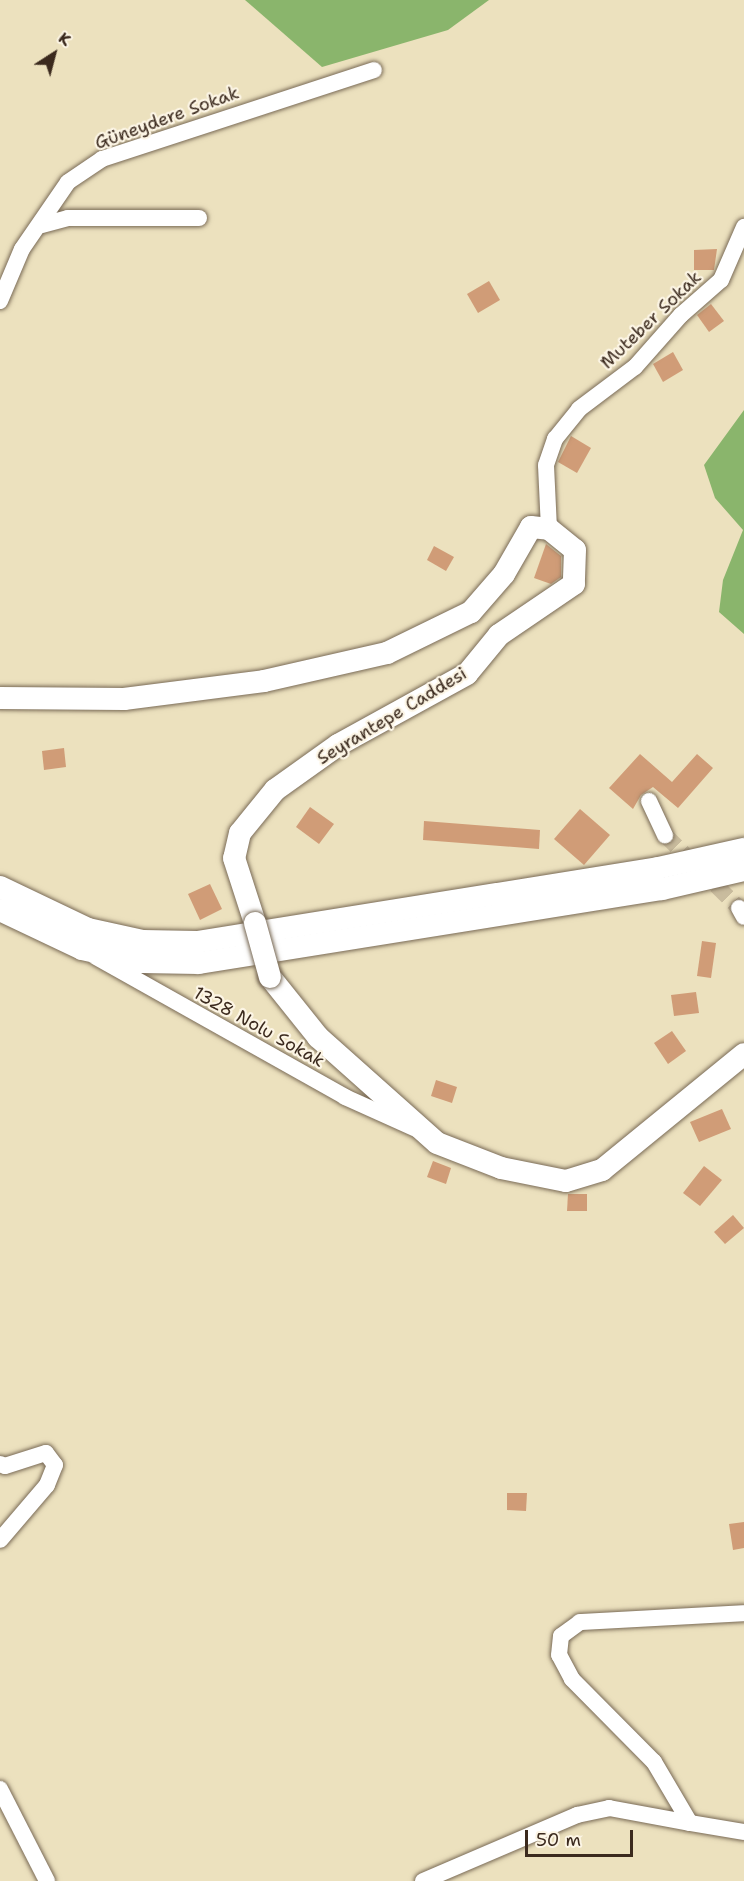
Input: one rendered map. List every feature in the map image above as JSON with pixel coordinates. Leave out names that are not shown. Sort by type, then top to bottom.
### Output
[{"type":"street","name":"Güneydere Sokak","points":[[1,298],[22,249],[42,225],[68,182],[102,159],[374,70]]},
{"type":"street","points":[[42,225],[68,218],[199,218]]},
{"type":"street","name":"Muteber Sokak","points":[[549,529],[546,465],[555,439],[579,409],[635,367],[681,315],[721,280],[744,227]]},
{"type":"street","points":[[0,698],[124,699],[264,681],[387,652],[471,612],[504,574],[531,527],[549,529]]},
{"type":"street","name":"Seyrantepe Caddesi","points":[[549,529],[575,550],[574,584],[499,635],[467,674],[338,745],[275,790],[240,833],[234,858],[270,977],[318,1037],[437,1143],[501,1168],[566,1181],[602,1170],[744,1054]]},
{"type":"street","points":[[649,801],[665,835]]},
{"type":"street","points":[[0,887],[88,929],[143,941],[197,942],[658,868],[744,849]]},
{"type":"street","points":[[0,910],[78,946],[141,962],[199,963],[662,888],[744,870]]},
{"type":"street","name":"1328 Nolu Sokak","points":[[78,946],[345,1097],[425,1134]]},
{"type":"street","points":[[0,1464],[5,1467],[46,1453],[56,1465],[47,1485],[0,1540]]},
{"type":"street","points":[[690,1823],[654,1762],[572,1679],[560,1655],[561,1636],[580,1622],[744,1612]]},
{"type":"street","points":[[0,1789],[47,1881]]},
{"type":"street","points":[[423,1881],[578,1815],[609,1808],[744,1832]]},
{"type":"green space","points":[[245,0],[489,0],[448,30],[322,67]]},
{"type":"green space","points":[[744,410],[744,634],[719,612],[723,580],[743,530],[715,498],[704,465]]},
{"type":"building","points":[[717,249],[714,270],[694,270],[694,250]]},
{"type":"building","points":[[489,281],[500,300],[478,313],[467,294]]},
{"type":"building","points":[[711,304],[724,321],[709,332],[697,315]]},
{"type":"building","points":[[673,352],[683,370],[663,382],[653,364]]},
{"type":"building","points":[[571,436],[591,448],[577,473],[558,462]]},
{"type":"building","points":[[546,544],[561,556],[561,577],[551,584],[534,578]]},
{"type":"building","points":[[434,546],[454,557],[446,571],[427,560]]},
{"type":"building","points":[[64,748],[66,767],[44,770],[42,751]]},
{"type":"building","points":[[640,754],[672,782],[697,754],[713,768],[678,808],[653,787],[641,795],[633,809],[609,788]]},
{"type":"building","points":[[310,807],[334,824],[319,844],[296,827]]},
{"type":"building","points":[[580,809],[610,835],[584,865],[554,839]]},
{"type":"building","points":[[424,821],[540,830],[539,849],[423,840]]},
{"type":"building","points":[[210,884],[222,909],[200,920],[188,894]]},
{"type":"building","points":[[702,941],[716,943],[711,978],[697,976]]},
{"type":"building","points":[[696,992],[699,1013],[674,1016],[671,995]]},
{"type":"building","points":[[672,1031],[686,1051],[668,1064],[654,1043]]},
{"type":"building","points":[[436,1080],[457,1087],[452,1103],[431,1096]]},
{"type":"building","points":[[722,1109],[731,1129],[699,1142],[690,1122]]},
{"type":"building","points":[[433,1161],[451,1168],[446,1184],[427,1177]]},
{"type":"building","points":[[704,1166],[722,1180],[700,1206],[683,1193]]},
{"type":"building","points":[[568,1194],[587,1194],[587,1211],[567,1211]]},
{"type":"building","points":[[733,1215],[744,1228],[725,1244],[714,1232]]},
{"type":"building","points":[[507,1493],[527,1493],[526,1511],[507,1510]]},
{"type":"building","points":[[744,1522],[744,1548],[733,1550],[729,1524]]},
{"type":"tunnel","points":[[665,835],[739,908]]}]
